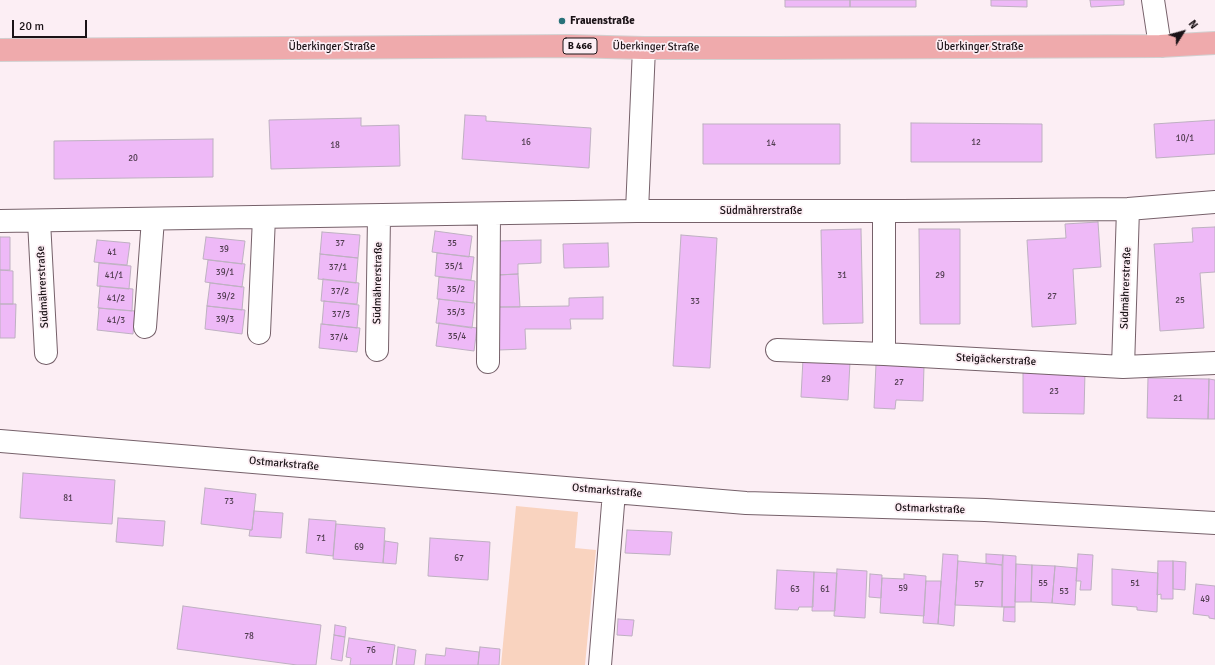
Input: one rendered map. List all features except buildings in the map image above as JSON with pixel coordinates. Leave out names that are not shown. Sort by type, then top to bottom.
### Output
[{"type":"main road","name":"Überkinger Straße","points":[[0,50],[570,46],[644,48],[1160,46],[1215,43]]},
{"type":"street","points":[[1153,0],[1160,46]]},
{"type":"street","points":[[637,211],[644,48]]},
{"type":"street","name":"Südmährerstraße","points":[[0,221],[637,211],[884,211],[1128,208],[1215,202]]},
{"type":"street","name":"Südmährerstraße","points":[[1123,367],[1128,208]]},
{"type":"street","points":[[884,211],[884,354]]},
{"type":"street","points":[[488,362],[489,214]]},
{"type":"street","name":"Südmährerstraße","points":[[376,350],[379,216]]},
{"type":"street","points":[[259,333],[264,217]]},
{"type":"street","points":[[145,327],[153,219]]},
{"type":"street","name":"Südmährerstraße","points":[[39,221],[46,353]]},
{"type":"street","name":"Steigäckerstraße","points":[[776,350],[884,354],[1123,367],[1215,363]]},
{"type":"street","name":"Ostmarkstraße","points":[[0,441],[746,503],[985,510],[1215,523]]},
{"type":"street","points":[[600,665],[614,492]]},
{"type":"shaded area","points":[[516,506],[578,512],[575,548],[596,550],[585,665],[501,665]]},
{"type":"place","name":"Frauenstraße","points":[[562,21]]}]
